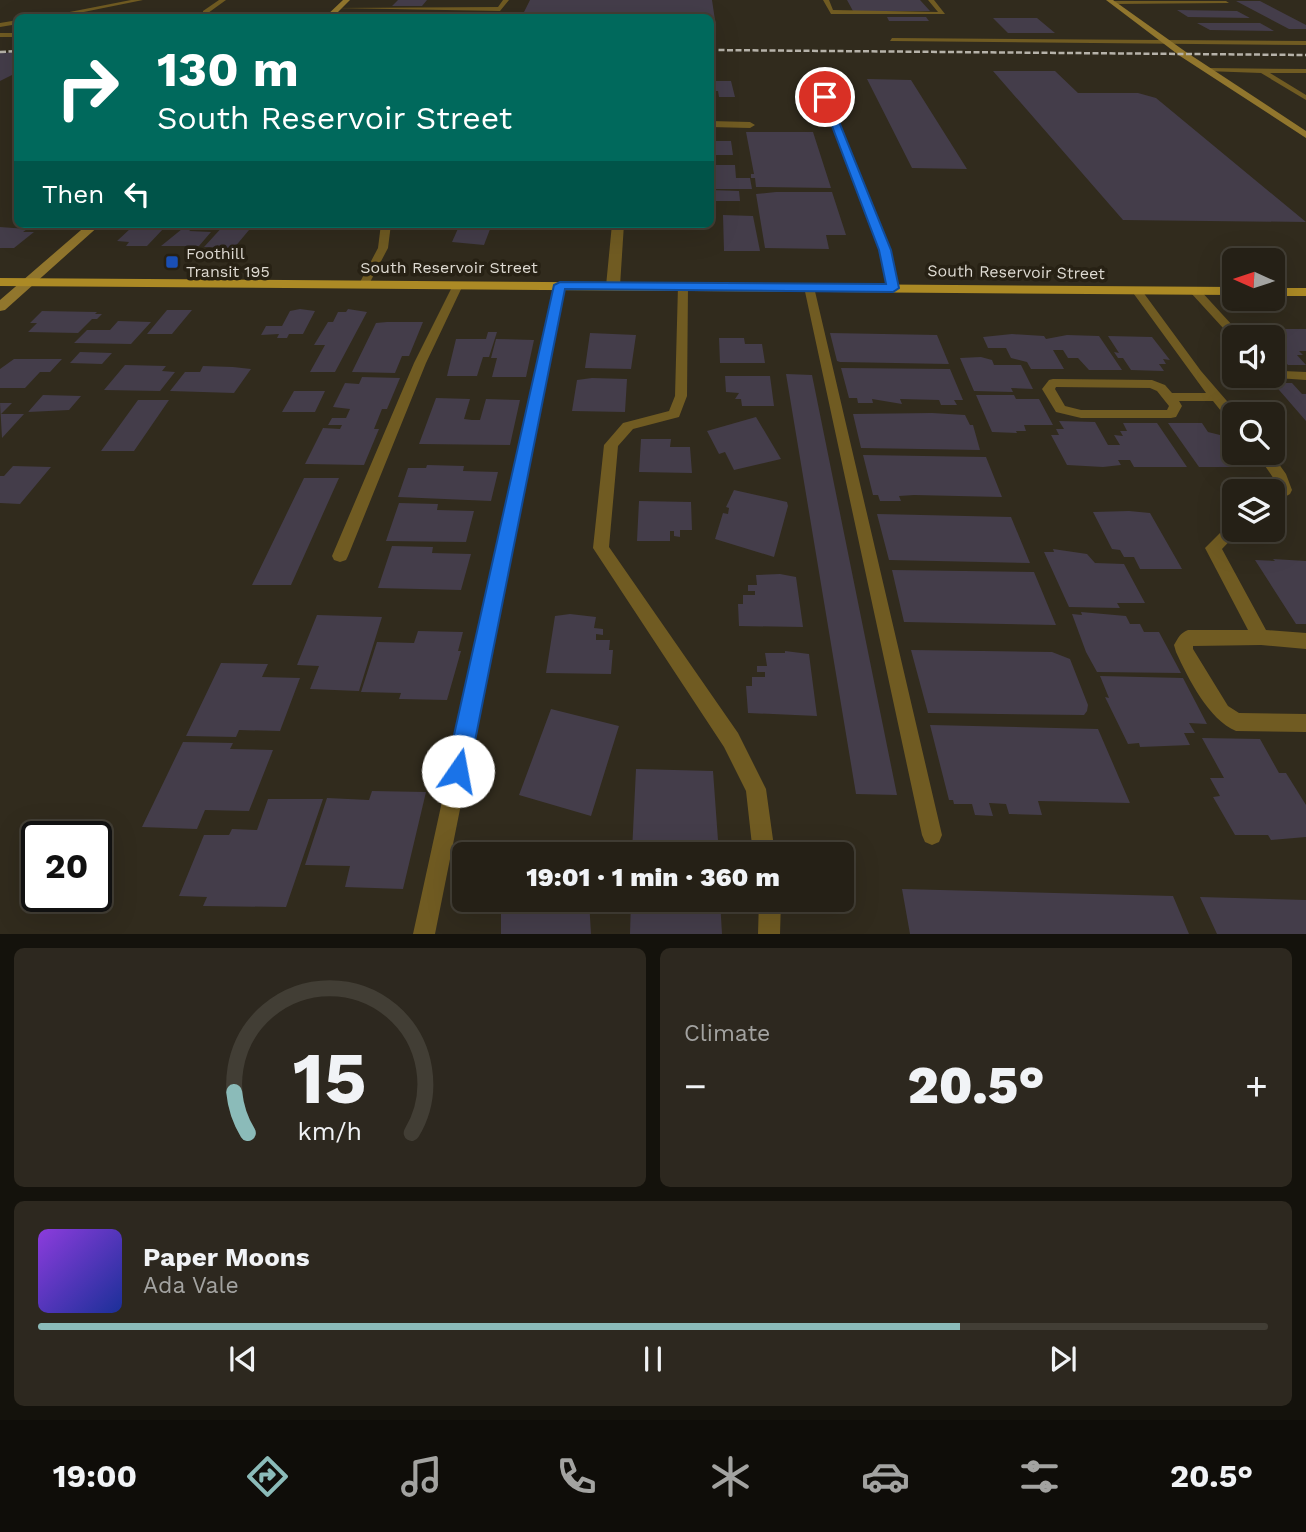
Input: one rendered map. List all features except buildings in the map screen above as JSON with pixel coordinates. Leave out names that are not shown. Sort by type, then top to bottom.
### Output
[{"type":"main road","name":"South Reservoir Street","points":[[0,282],[1222,291]]},
{"type":"main road","points":[[1285,292],[1306,292]]},
{"type":"street","points":[[331,14],[347,0]]},
{"type":"street","points":[[1112,2],[1208,70],[1301,129],[1306,135]]},
{"type":"street","points":[[714,124],[750,125]]},
{"type":"street","points":[[0,307],[90,228]]},
{"type":"street","points":[[613,286],[618,228]]},
{"type":"lane","points":[[64,14],[140,0]]},
{"type":"lane","points":[[205,14],[223,0]]},
{"type":"lane","points":[[446,9],[453,0]]},
{"type":"lane","points":[[337,8],[500,9],[506,0]]},
{"type":"lane","points":[[826,0],[831,12],[942,14],[931,0]]},
{"type":"lane","points":[[1112,2],[1226,3]]},
{"type":"lane","points":[[892,40],[1306,43]]},
{"type":"lane","points":[[1208,70],[1306,71]]},
{"type":"lane","points":[[1261,70],[1306,98]]},
{"type":"lane","points":[[816,72],[885,250],[893,288]]},
{"type":"lane","points":[[364,284],[383,248],[386,228]]},
{"type":"lane","points":[[340,556],[420,363],[458,285]]},
{"type":"lane","points":[[424,933],[560,285]]},
{"type":"lane","points":[[683,286],[681,396],[674,414],[628,426],[611,446],[600,548],[731,740],[756,789],[763,842]]},
{"type":"lane","points":[[809,287],[932,835]]},
{"type":"lane","points":[[1136,290],[1222,404]]},
{"type":"lane","points":[[1195,291],[1226,325]]},
{"type":"lane","points":[[1285,375],[1306,376]]},
{"type":"lane","points":[[1169,397],[1176,406],[1171,414],[1081,414],[1061,408],[1048,389],[1053,383],[1152,384],[1161,388],[1169,397],[1216,397]]},
{"type":"lane","points":[[1222,539],[1213,548],[1261,636]]},
{"type":"lane","points":[[1306,641],[1261,636],[1188,638],[1183,645],[1221,712],[1236,722],[1306,723]]},
{"type":"lane","points":[[769,933],[770,912]]},
{"type":"railway","points":[[714,50],[1306,55]]},
{"type":"railway","points":[[0,52],[14,51]]},
{"type":"place","name":"Foothill Transit 195","points":[[172,262]]},
{"type":"route","points":[[458,771],[560,285],[893,288],[885,250],[825,97]]}]
